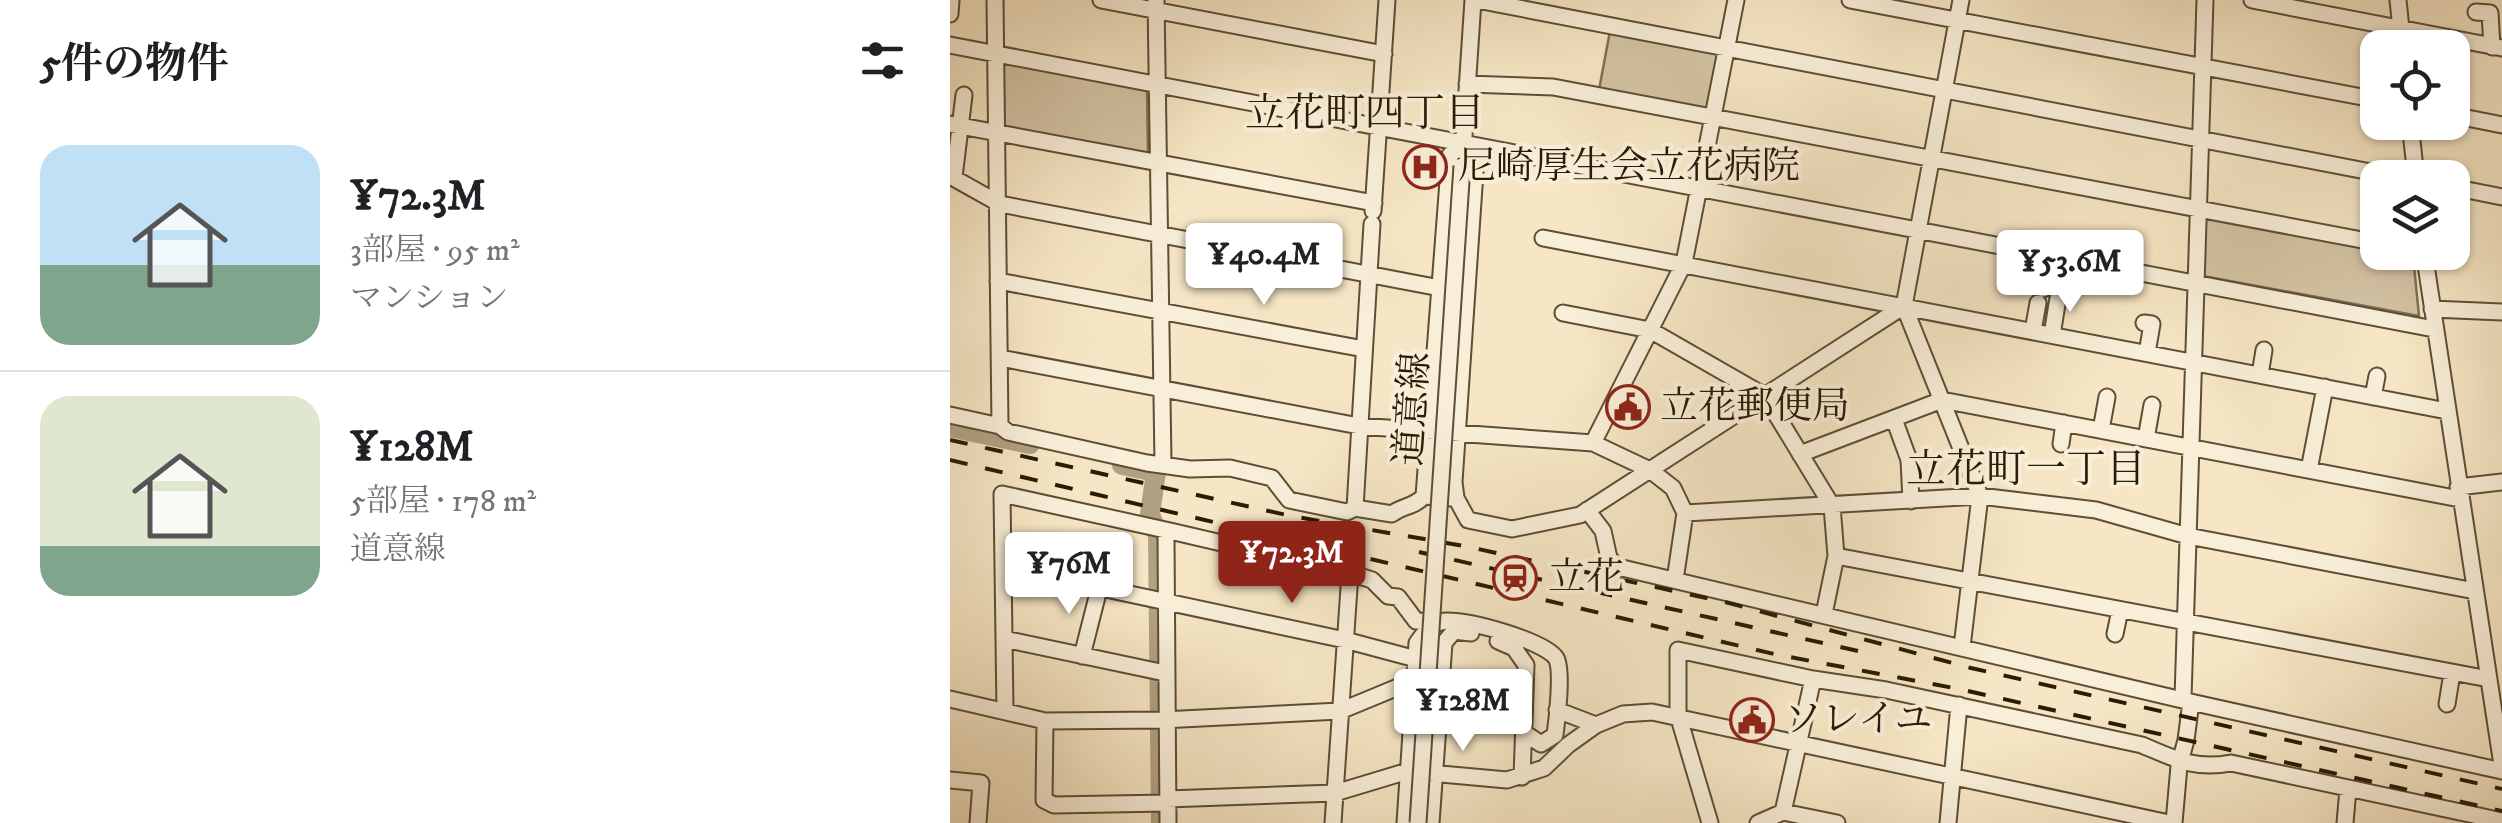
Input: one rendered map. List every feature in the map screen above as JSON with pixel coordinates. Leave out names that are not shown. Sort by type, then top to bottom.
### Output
[{"type":"street","points":[[950,14],[951,0]]},
{"type":"street","points":[[995,0],[1000,426]]},
{"type":"street","points":[[1102,0],[1384,54]]},
{"type":"street","points":[[1356,508],[1387,0]]},
{"type":"street","points":[[1475,0],[1557,7],[1727,48],[2360,170]]},
{"type":"street","name":"道意線","points":[[1418,823],[1475,0]]},
{"type":"street","points":[[1593,443],[1684,263],[1736,0]]},
{"type":"street","points":[[1850,0],[2360,97]]},
{"type":"street","points":[[1961,0],[1904,306],[1980,496],[1962,647]]},
{"type":"street","points":[[1045,721],[1044,800],[1054,805],[1335,793],[1408,771],[1507,780],[1544,768],[1596,725],[1623,714],[1652,712],[2171,823],[2187,700],[2188,536],[2205,0]]},
{"type":"street","points":[[2257,0],[2497,47],[2490,13],[2476,12]]},
{"type":"street","points":[[2398,0],[2402,30]]},
{"type":"street","points":[[1152,7],[1158,463]]},
{"type":"street","points":[[950,46],[2434,329]]},
{"type":"street","points":[[1468,84],[1553,87],[2360,240]]},
{"type":"street","points":[[964,95],[955,125],[952,176],[997,202],[1440,288]]},
{"type":"street","points":[[2470,118],[2502,124]]},
{"type":"street","points":[[955,125],[1154,161],[1373,215]]},
{"type":"street","points":[[950,415],[1000,426],[1008,432],[1158,463],[1190,469],[1230,468],[1272,478],[1289,500],[1347,512],[1356,508],[1392,514],[1410,508],[1424,496],[1450,155],[1464,144]]},
{"type":"street","points":[[1464,144],[1476,157],[1456,498],[1468,520],[1512,529],[1580,515],[1904,306]]},
{"type":"street","points":[[2470,191],[2502,196]]},
{"type":"street","points":[[1543,238],[2447,411]]},
{"type":"street","points":[[2033,331],[2049,255]]},
{"type":"street","points":[[1588,510],[1603,531],[1605,549],[1613,565],[2187,700],[2502,768],[2427,270]]},
{"type":"street","points":[[998,280],[1364,349]]},
{"type":"street","points":[[2052,335],[2058,298]]},
{"type":"street","points":[[2432,309],[2502,312]]},
{"type":"street","points":[[1562,314],[1650,330],[1765,396],[1832,506],[1836,556],[1824,614]]},
{"type":"street","points":[[2144,322],[2152,324],[2148,353]]},
{"type":"street","points":[[2260,374],[2264,350]]},
{"type":"street","points":[[1000,358],[1359,426],[1593,443],[1650,470],[1673,488],[1685,514],[1675,580]]},
{"type":"street","points":[[2374,396],[2377,376]]},
{"type":"street","points":[[2310,470],[2325,387]]},
{"type":"street","points":[[2101,430],[2107,397]]},
{"type":"street","points":[[1800,454],[1942,400],[2310,470],[2459,493],[2502,482]]},
{"type":"street","points":[[2146,439],[2152,405]]},
{"type":"street","points":[[1894,418],[1909,460],[1911,500]]},
{"type":"street","points":[[2061,444],[2064,423]]},
{"type":"street","points":[[1005,712],[1002,494],[1350,572],[1372,580],[1388,596],[1398,597],[1416,621],[1465,622],[1541,646],[1559,665],[1556,732],[1548,742],[1536,743],[1523,732]]},
{"type":"street","points":[[1424,496],[1456,498]]},
{"type":"street","points":[[1685,514],[1980,496],[2096,510],[2188,536],[2475,591]]},
{"type":"street","points":[[1161,530],[1166,538],[1160,602],[1163,802],[1168,823]]},
{"type":"street","points":[[1836,556],[2489,680]]},
{"type":"street","points":[[1002,567],[1345,640],[1417,651]]},
{"type":"street","points":[[1333,823],[1350,572]]},
{"type":"street","points":[[1082,656],[1098,589]]},
{"type":"street","points":[[2115,634],[2120,610]]},
{"type":"street","points":[[1405,823],[1417,651],[1428,629],[1442,622]]},
{"type":"street","points":[[1431,823],[1444,643],[1454,631],[1478,634],[1510,645],[1526,664]]},
{"type":"street","points":[[1004,639],[1162,673]]},
{"type":"street","points":[[1522,777],[1526,664],[1541,646]]},
{"type":"street","points":[[1710,823],[1678,715],[1678,650],[2142,745],[2207,768],[2231,762],[2458,818],[2502,821]]},
{"type":"street","points":[[2447,704],[2452,673]]},
{"type":"street","points":[[1783,812],[1813,679]]},
{"type":"street","points":[[950,699],[1045,721],[1162,720],[1340,711],[1415,680],[1441,681]]},
{"type":"street","points":[[1948,823],[1959,705]]},
{"type":"street","points":[[1558,710],[1596,725]]},
{"type":"street","points":[[950,780],[982,783],[982,822]]},
{"type":"street","points":[[2345,823],[2348,789]]},
{"type":"street","points":[[1758,823],[1783,812],[1837,823]]},
{"type":"shaded area","points":[[1610,31],[1717,51],[1710,108],[1705,111],[1599,90]]},
{"type":"shaded area","points":[[1005,60],[1147,89],[1148,151],[1144,154],[1006,129],[1001,125],[1000,63]]},
{"type":"shaded area","points":[[2208,216],[2360,246],[2360,270],[2414,270],[2419,316],[2203,276]]},
{"type":"waterway","points":[[950,427],[1030,444]]},
{"type":"waterway","points":[[1122,465],[1156,472],[1150,514],[1158,536],[1161,823]]},
{"type":"railway","points":[[950,440],[1291,516],[1464,546],[1725,602],[1971,668],[2502,789]]},
{"type":"railway","points":[[950,460],[1774,654],[1959,689],[2502,811]]},
{"type":"railway","points":[[1419,552],[1858,651]]},
{"type":"place","name":"尼崎厚生会立花病院","points":[[1425,167]]},
{"type":"place","name":"立花郵便局","points":[[1628,407]]},
{"type":"place","name":"立花","points":[[1515,578]]},
{"type":"place","name":"ソレイユ","points":[[1752,720]]},
{"type":"district","name":"立花町四丁目","points":[[1365,115]]},
{"type":"district","name":"立花町一丁目","points":[[2026,471]]}]
